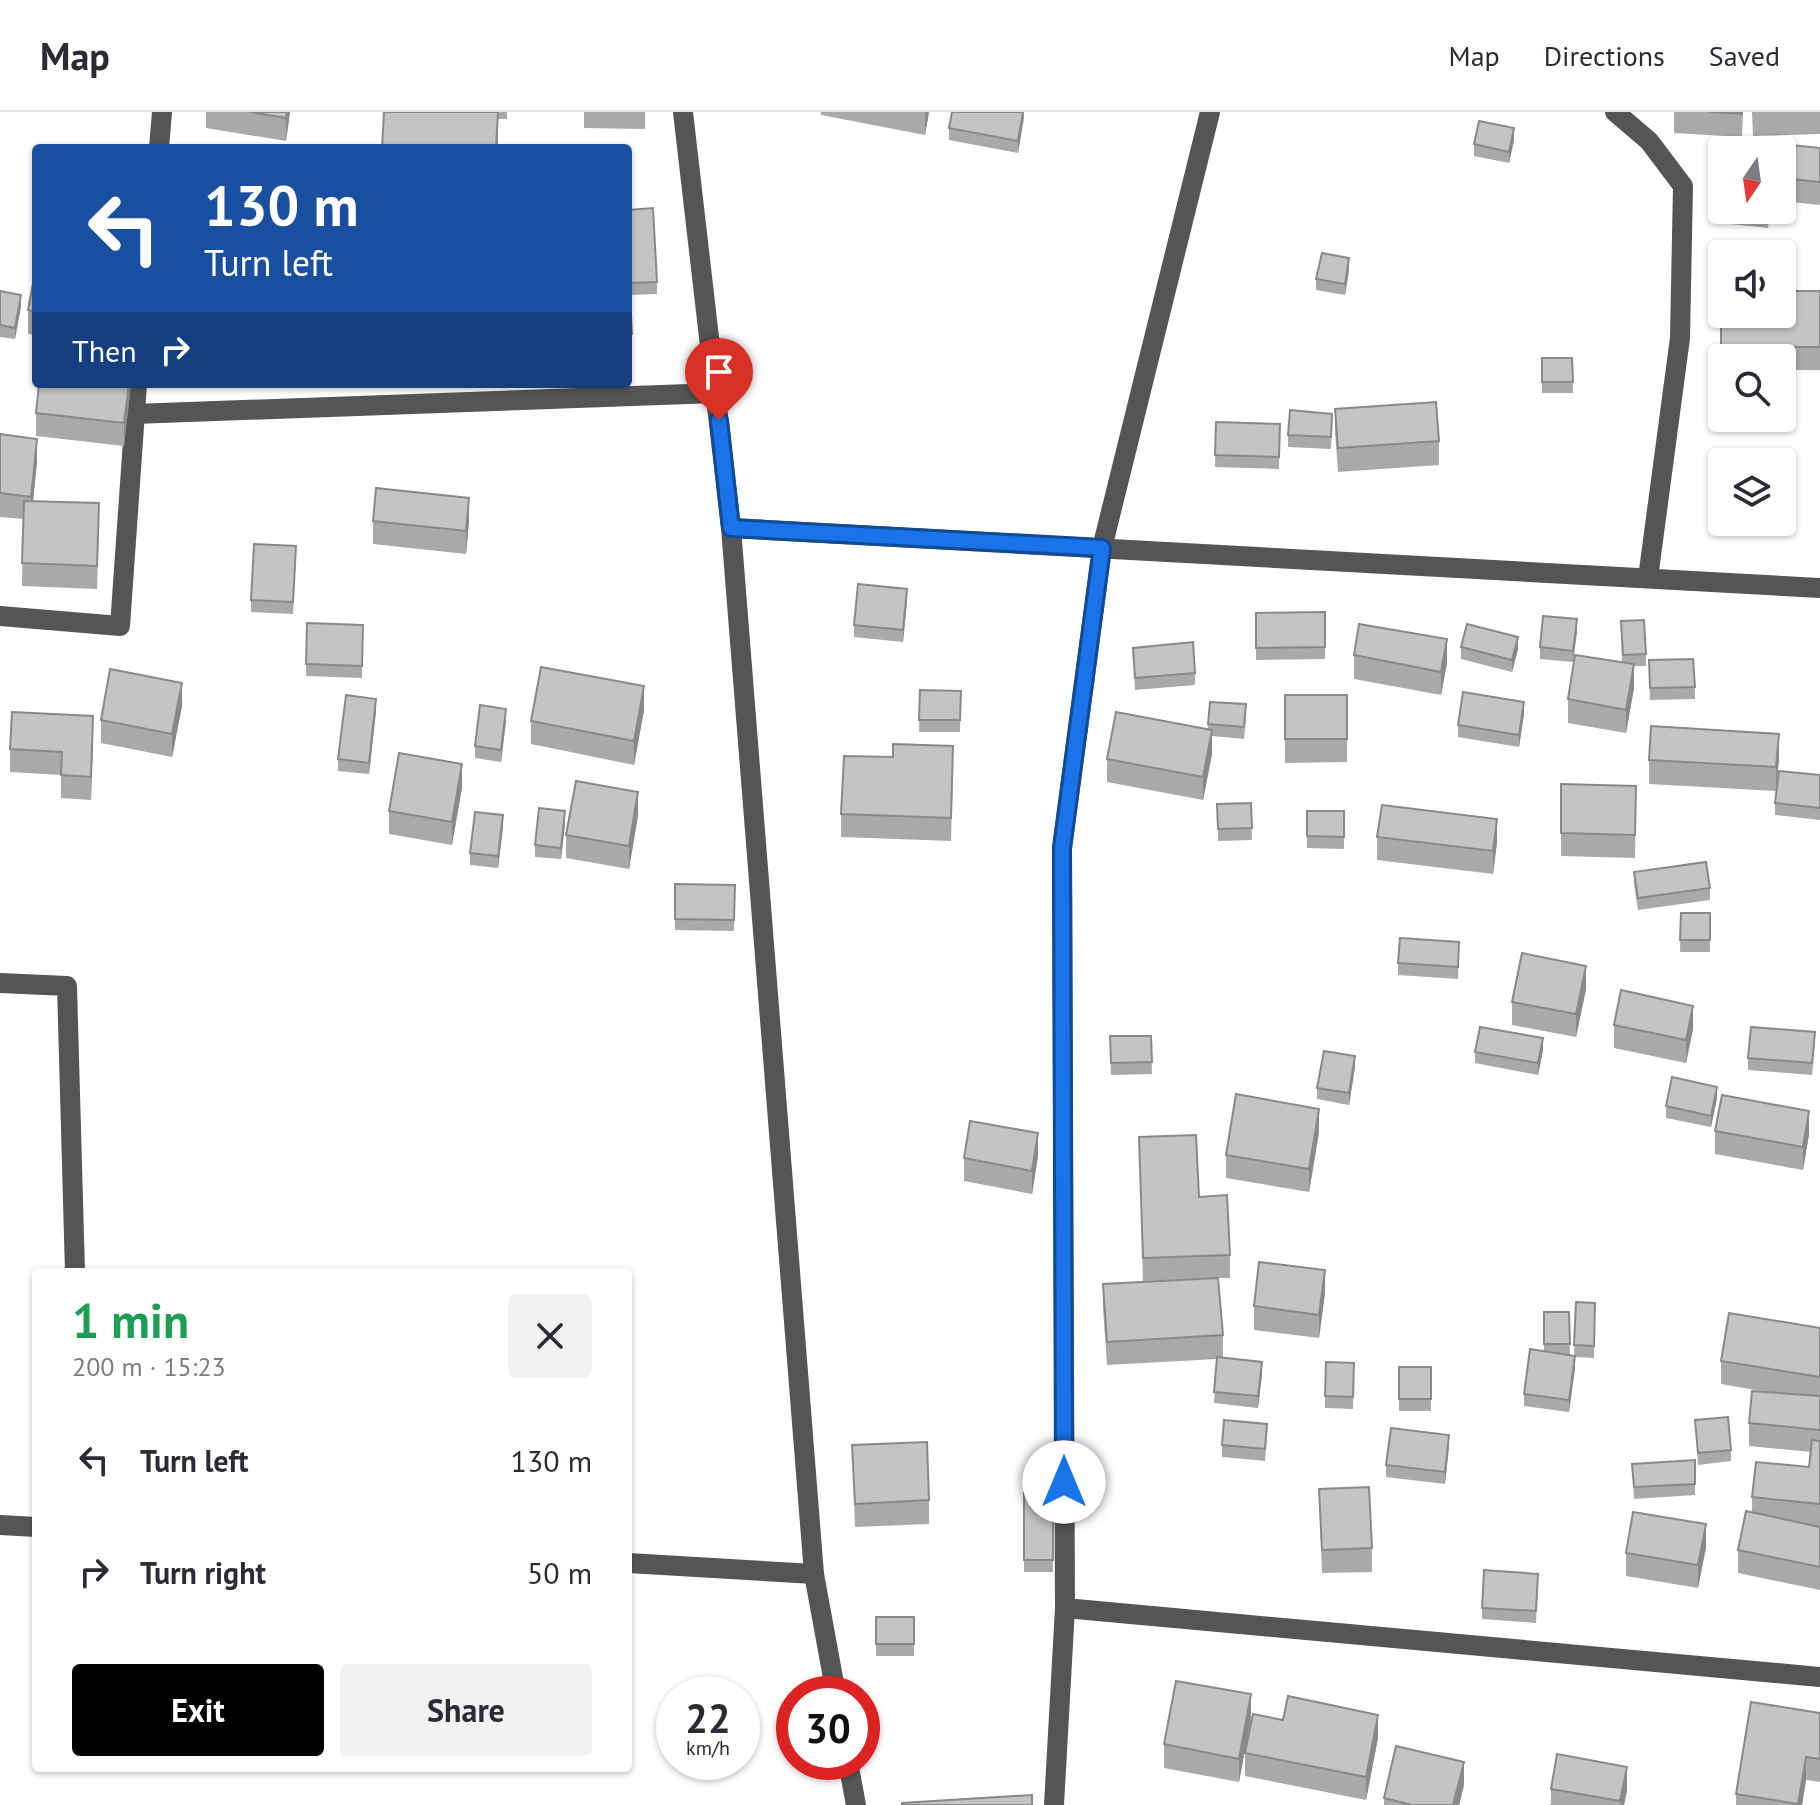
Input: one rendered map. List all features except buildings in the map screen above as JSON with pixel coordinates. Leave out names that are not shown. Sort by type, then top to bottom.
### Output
[{"type":"street","points":[[159,144],[162,112]]},
{"type":"street","points":[[683,112],[731,528],[814,1574],[833,1676]]},
{"type":"street","points":[[1054,1805],[1065,1608],[1062,848],[1102,548],[1210,112]]},
{"type":"street","points":[[1615,112],[1649,141],[1683,186],[1680,338],[1648,578]]},
{"type":"street","points":[[0,616],[120,626],[137,388]]},
{"type":"street","points":[[134,414],[716,393]]},
{"type":"street","points":[[731,528],[1820,588]]},
{"type":"street","points":[[0,983],[67,986],[75,1268]]},
{"type":"street","points":[[0,1525],[32,1527]]},
{"type":"street","points":[[632,1563],[814,1574]]},
{"type":"street","points":[[1065,1608],[1820,1677]]},
{"type":"street","points":[[851,1780],[856,1805]]},
{"type":"route","points":[[719,420],[731,528],[1102,548],[1062,848],[1064,1482]]}]
